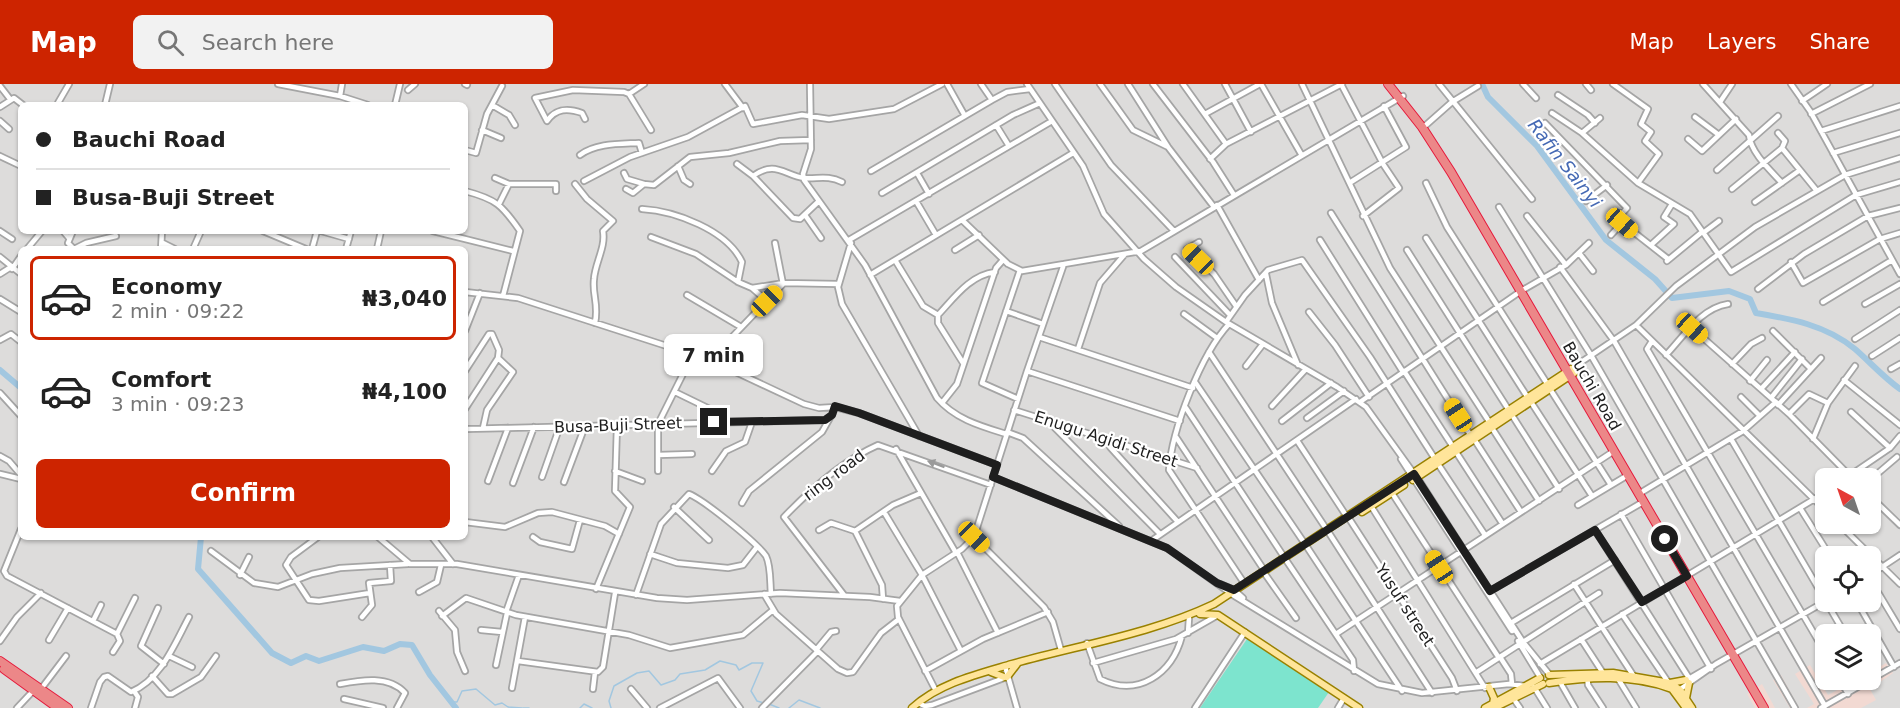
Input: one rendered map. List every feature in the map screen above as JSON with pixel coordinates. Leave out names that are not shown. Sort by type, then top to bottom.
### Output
[{"type":"highway","name":"Bauchi Road","points":[[1388,84],[1426,125],[1522,290]]},
{"type":"highway","name":"Bauchi Road","points":[[1393,84],[1446,164],[1572,372],[1688,575]]},
{"type":"highway","name":"Bauchi Road","points":[[1572,372],[1614,451],[1765,708]]},
{"type":"highway","points":[[0,661],[58,708]]},
{"type":"highway","points":[[0,667],[68,708]]},
{"type":"main road","points":[[1348,518],[1392,493],[1472,437],[1572,372]]},
{"type":"main road","points":[[912,708],[936,691],[984,672],[1179,619],[1214,604],[1414,477]]},
{"type":"main road","points":[[1179,619],[1189,618],[1217,606],[1264,572]]},
{"type":"main road","points":[[1217,606],[1218,615]]},
{"type":"main road","points":[[1200,614],[1218,615],[1359,708]]},
{"type":"main road","points":[[984,672],[995,672],[1005,677],[1020,662]]},
{"type":"main road","points":[[1485,708],[1513,698],[1543,681],[1560,682],[1603,673],[1673,687],[1688,680]]},
{"type":"main road","points":[[1493,706],[1526,686],[1551,679],[1549,674],[1633,675],[1673,687],[1686,698],[1692,708]]},
{"type":"main road","points":[[1686,698],[1688,680]]},
{"type":"main road","points":[[1487,687],[1494,698],[1493,706]]},
{"type":"main road","points":[[1673,687],[1686,708]]},
{"type":"street","points":[[106,102],[110,84]]},
{"type":"street","points":[[279,84],[340,96],[348,102]]},
{"type":"street","points":[[340,96],[342,84]]},
{"type":"street","points":[[396,102],[400,84]]},
{"type":"street","points":[[408,90],[415,84]]},
{"type":"street","points":[[628,94],[644,84]]},
{"type":"street","points":[[725,84],[742,108]]},
{"type":"street","points":[[810,84],[811,140],[803,178],[818,202],[850,242],[942,403],[960,417],[1023,438],[1121,528]]},
{"type":"street","points":[[584,181],[593,174],[642,153],[688,137],[745,106],[753,124],[812,115],[829,118],[894,109],[942,84]]},
{"type":"street","points":[[947,84],[965,116]]},
{"type":"street","points":[[981,84],[992,100]]},
{"type":"street","points":[[1027,84],[1083,166],[1104,214],[1138,253],[1170,282],[1227,323],[1358,401],[1414,477],[1522,643],[1549,674]]},
{"type":"street","points":[[1055,84],[1111,165],[1174,231]]},
{"type":"street","points":[[1100,84],[1133,130],[1168,147]]},
{"type":"street","points":[[1128,84],[1168,147],[1215,206],[1259,280]]},
{"type":"street","points":[[1153,84],[1210,159],[1234,195]]},
{"type":"street","points":[[1183,84],[1226,144]]},
{"type":"street","points":[[1225,84],[1251,132]]},
{"type":"street","points":[[1205,114],[1261,84],[1278,118],[1301,154]]},
{"type":"street","points":[[1302,84],[1351,182],[1363,216],[1390,268],[1539,501]]},
{"type":"street","points":[[1210,159],[1226,144],[1341,84],[1359,121],[1399,188],[1363,216]]},
{"type":"street","points":[[1439,84],[1532,199]]},
{"type":"street","points":[[1523,84],[1536,98]]},
{"type":"street","points":[[1586,84],[1591,90]]},
{"type":"street","points":[[1613,84],[1648,109],[1641,124],[1651,132],[1645,141],[1659,154],[1638,183]]},
{"type":"street","points":[[1703,84],[1749,135],[1750,142],[1764,163],[1782,183]]},
{"type":"street","points":[[1720,102],[1732,84]]},
{"type":"street","points":[[1791,84],[1821,131],[1900,274]]},
{"type":"street","points":[[1802,101],[1827,84]]},
{"type":"street","points":[[1811,114],[1870,84]]},
{"type":"street","points":[[58,102],[67,85]]},
{"type":"street","points":[[0,86],[10,99]]},
{"type":"street","points":[[468,151],[476,153],[482,130],[502,86]]},
{"type":"street","points":[[1426,125],[1452,102],[1478,86]]},
{"type":"street","points":[[585,119],[582,113],[574,110],[561,110],[547,121],[535,98],[568,87],[614,90],[628,94],[651,130]]},
{"type":"street","points":[[871,171],[1007,92],[1030,89]]},
{"type":"street","points":[[1558,95],[1588,115],[1595,123]]},
{"type":"street","points":[[962,220],[1004,260],[1020,270],[1138,253],[1301,154],[1401,97]]},
{"type":"street","points":[[0,107],[10,99],[18,99],[20,102]]},
{"type":"street","points":[[882,193],[996,125],[1040,103]]},
{"type":"street","points":[[492,105],[509,115],[515,125]]},
{"type":"street","points":[[1351,182],[1383,164],[1406,147],[1384,106]]},
{"type":"street","points":[[1821,131],[1900,106]]},
{"type":"street","points":[[1552,113],[1582,133],[1638,183],[1689,214],[1731,272],[1856,195],[1900,182]]},
{"type":"street","points":[[1717,170],[1778,116]]},
{"type":"street","points":[[1695,117],[1719,135]]},
{"type":"street","points":[[1582,133],[1600,118]]},
{"type":"street","points":[[1688,139],[1702,151],[1736,119]]},
{"type":"street","points":[[0,121],[9,129]]},
{"type":"street","points":[[919,436],[842,304],[838,284],[850,242],[1052,121]]},
{"type":"street","points":[[1545,123],[1628,209],[1617,218],[1646,243],[1652,244],[1667,260],[1719,221]]},
{"type":"street","points":[[996,125],[1009,146]]},
{"type":"street","points":[[482,130],[501,138]]},
{"type":"street","points":[[1732,189],[1782,148],[1785,141],[1778,133]]},
{"type":"street","points":[[1833,153],[1900,133]]},
{"type":"street","points":[[624,173],[627,179],[644,184],[654,184],[690,157],[729,153],[780,141],[811,140]]},
{"type":"street","points":[[580,154],[605,145],[639,144],[642,153]]},
{"type":"street","points":[[1782,148],[1817,191]]},
{"type":"street","points":[[870,275],[1073,153]]},
{"type":"street","points":[[1,158],[18,165]]},
{"type":"street","points":[[1572,372],[1636,325],[1676,286],[1716,254],[1845,175],[1900,158]]},
{"type":"street","points":[[737,164],[753,176],[783,210],[798,219],[818,202]]},
{"type":"street","points":[[678,166],[684,180],[690,184]]},
{"type":"street","points":[[753,176],[764,170],[777,169],[803,178],[833,177],[842,182]]},
{"type":"street","points":[[1755,202],[1800,170]]},
{"type":"street","points":[[917,173],[928,194]]},
{"type":"street","points":[[495,178],[509,184],[556,184],[556,191]]},
{"type":"street","points":[[1426,183],[1448,227],[1497,308],[1611,485]]},
{"type":"street","points":[[499,204],[509,184]]},
{"type":"street","points":[[575,184],[587,199],[613,221],[603,231],[603,243],[593,281],[598,308],[596,323]]},
{"type":"street","points":[[626,189],[633,193],[644,184]]},
{"type":"street","points":[[1586,201],[1607,185]]},
{"type":"street","points":[[468,192],[490,197],[499,204],[520,231],[503,296]]},
{"type":"street","points":[[916,201],[936,235]]},
{"type":"street","points":[[1652,244],[1674,224],[1664,217],[1672,204]]},
{"type":"street","points":[[1498,207],[1592,357],[1795,708]]},
{"type":"street","points":[[1758,290],[1791,262],[1868,216],[1900,208]]},
{"type":"street","points":[[642,209],[676,214],[727,243],[742,262],[738,282]]},
{"type":"street","points":[[1331,213],[1422,360],[1521,512]]},
{"type":"street","points":[[805,215],[821,238]]},
{"type":"street","points":[[1527,216],[1614,341],[1735,548],[1823,707],[1854,690]]},
{"type":"street","points":[[1611,235],[1622,223]]},
{"type":"street","points":[[0,231],[12,239]]},
{"type":"street","points":[[1791,262],[1803,283],[1880,239],[1900,233]]},
{"type":"street","points":[[30,246],[40,234]]},
{"type":"street","points":[[66,234],[69,238]]},
{"type":"street","points":[[71,234],[68,243],[71,246]]},
{"type":"street","points":[[270,234],[299,246]]},
{"type":"street","points":[[330,234],[349,239]]},
{"type":"street","points":[[347,246],[350,234]]},
{"type":"street","points":[[445,234],[513,251]]},
{"type":"street","points":[[955,250],[979,235]]},
{"type":"street","points":[[80,246],[116,236]]},
{"type":"street","points":[[651,237],[696,254],[738,282],[752,288],[767,301]]},
{"type":"street","points":[[1426,238],[1592,496]]},
{"type":"street","points":[[1320,240],[1502,523]]},
{"type":"street","points":[[1199,242],[1187,249],[1214,273],[1236,306]]},
{"type":"street","points":[[775,243],[783,284]]},
{"type":"street","points":[[1150,541],[1358,401],[1369,397],[1522,290],[1563,266],[1589,243]]},
{"type":"street","points":[[1407,250],[1559,489]]},
{"type":"street","points":[[1579,253],[1593,271]]},
{"type":"street","points":[[1078,349],[1100,283],[1126,254]]},
{"type":"street","points":[[0,257],[18,272]]},
{"type":"street","points":[[1175,257],[1230,315]]},
{"type":"street","points":[[0,274],[12,268],[18,260]]},
{"type":"street","points":[[895,260],[923,306],[938,315]]},
{"type":"street","points":[[942,403],[957,384],[995,272],[1004,260]]},
{"type":"street","points":[[1244,583],[1169,470],[1169,460],[1192,388],[1209,351],[1230,315],[1272,268],[1302,260],[1370,357],[1385,384],[1485,535]]},
{"type":"street","points":[[1823,302],[1892,260]]},
{"type":"street","points":[[936,691],[899,619],[897,609],[900,601],[922,575],[956,553],[974,537],[1006,433],[1064,264]]},
{"type":"street","points":[[1018,399],[982,383],[1020,270]]},
{"type":"street","points":[[963,363],[938,323],[938,315],[968,284],[983,274],[995,272]]},
{"type":"street","points":[[1266,274],[1272,303],[1298,365]]},
{"type":"street","points":[[752,288],[783,284],[838,284]]},
{"type":"street","points":[[710,360],[783,284]]},
{"type":"street","points":[[1865,304],[1900,284]]},
{"type":"street","points":[[468,292],[518,298],[710,360],[804,404],[819,408],[835,406],[997,465]]},
{"type":"street","points":[[468,323],[480,293]]},
{"type":"street","points":[[687,295],[741,327]]},
{"type":"street","points":[[0,299],[18,310]]},
{"type":"street","points":[[1666,355],[1705,313],[1728,304]]},
{"type":"street","points":[[1856,339],[1900,310]]},
{"type":"street","points":[[1006,311],[1043,324]]},
{"type":"street","points":[[1309,312],[1335,345],[1369,397]]},
{"type":"street","points":[[1185,315],[1217,338]]},
{"type":"street","points":[[1540,664],[1814,499],[1636,325]]},
{"type":"street","points":[[1692,328],[1789,414],[1840,468]]},
{"type":"street","points":[[1773,331],[1810,368]]},
{"type":"street","points":[[0,340],[11,334],[18,340]]},
{"type":"street","points":[[468,366],[489,334],[499,350],[498,358],[468,404]]},
{"type":"street","points":[[1039,337],[1192,388]]},
{"type":"street","points":[[1732,364],[1751,344],[1762,338]]},
{"type":"street","points":[[1872,356],[1900,338]]},
{"type":"street","points":[[1652,341],[1647,349],[1815,635]]},
{"type":"street","points":[[1246,366],[1263,344]]},
{"type":"street","points":[[1209,351],[1432,693]]},
{"type":"street","points":[[1761,389],[1795,352]]},
{"type":"street","points":[[658,471],[658,424],[692,356]]},
{"type":"street","points":[[483,428],[487,410],[513,372],[498,358]]},
{"type":"street","points":[[1642,492],[1743,431],[1777,403],[1821,358]]},
{"type":"street","points":[[1771,398],[1802,359]]},
{"type":"street","points":[[1750,381],[1767,360]]},
{"type":"street","points":[[1891,369],[1900,364]]},
{"type":"street","points":[[1813,438],[1828,403],[1855,366]]},
{"type":"street","points":[[1272,406],[1306,369]]},
{"type":"street","points":[[1027,371],[1180,421]]},
{"type":"street","points":[[1844,380],[1900,425]]},
{"type":"street","points":[[1196,382],[1402,691]]},
{"type":"street","points":[[1282,421],[1331,383]]},
{"type":"street","points":[[1307,418],[1344,391]]},
{"type":"street","points":[[675,392],[714,411]]},
{"type":"street","points":[[0,393],[18,413]]},
{"type":"street","points":[[1789,414],[1809,394],[1828,403]]},
{"type":"street","points":[[1741,397],[1760,416]]},
{"type":"street","points":[[742,502],[749,491],[822,432],[835,406]]},
{"type":"street","points":[[1186,408],[1355,663],[1354,671]]},
{"type":"street","name":"Enugu Agidi Street","points":[[1014,410],[1109,442],[1197,468]]},
{"type":"street","points":[[1851,412],[1890,448]]},
{"type":"street","name":"Busa-Buji Street","points":[[468,429],[825,420],[832,415]]},
{"type":"street","points":[[1048,421],[1160,534]]},
{"type":"street","points":[[711,471],[726,451],[745,442],[752,422]]},
{"type":"street","points":[[596,589],[630,507],[615,491],[616,425]]},
{"type":"street","points":[[542,477],[560,426]]},
{"type":"street","points":[[564,482],[585,426]]},
{"type":"street","points":[[513,483],[534,427]]},
{"type":"street","points":[[488,481],[508,428]]},
{"type":"street","points":[[1863,468],[1890,448],[1900,436]]},
{"type":"street","points":[[1176,437],[1296,618]]},
{"type":"street","points":[[1731,439],[1815,583]]},
{"type":"street","points":[[1109,442],[1110,447],[1178,522]]},
{"type":"street","name":"Yusuf street","points":[[1298,442],[1452,678],[1457,691]]},
{"type":"street","name":"ring road","points":[[844,595],[784,517],[802,498],[865,451],[878,445],[896,449],[991,485]]},
{"type":"street","points":[[896,449],[956,553],[998,633]]},
{"type":"street","points":[[1336,634],[1502,523],[1579,477],[1614,451]]},
{"type":"street","points":[[658,455],[692,454]]},
{"type":"street","points":[[0,456],[9,461],[18,473]]},
{"type":"street","points":[[907,468],[914,456]]},
{"type":"street","points":[[1881,471],[1897,457]]},
{"type":"street","points":[[615,471],[642,481]]},
{"type":"street","points":[[0,474],[18,477]]},
{"type":"street","points":[[1578,505],[1628,475]]},
{"type":"street","points":[[993,477],[1121,528],[1181,556],[1217,583],[1378,684],[1402,691],[1432,693],[1512,684],[1526,686]]},
{"type":"street","points":[[855,531],[884,512],[921,493]]},
{"type":"street","points":[[1392,493],[1511,674],[1512,684]]},
{"type":"street","points":[[636,595],[661,524],[687,495],[693,496],[758,547],[767,559],[771,594]]},
{"type":"street","points":[[1490,591],[1644,502]]},
{"type":"street","points":[[1371,506],[1487,687]]},
{"type":"street","points":[[674,507],[709,540]]},
{"type":"street","points":[[1881,507],[1900,525]]},
{"type":"street","points":[[1800,508],[1824,546]]},
{"type":"street","points":[[468,522],[505,527],[538,513],[552,512],[619,534]]},
{"type":"street","points":[[884,512],[922,575],[961,651]]},
{"type":"street","points":[[1621,514],[1710,668]]},
{"type":"street","points":[[533,537],[540,542],[572,549],[580,520]]},
{"type":"street","points":[[819,530],[831,523],[855,531],[882,585],[884,599],[897,609]]},
{"type":"street","points":[[1595,530],[1642,602],[1688,680]]},
{"type":"street","points":[[1849,534],[1900,584]]},
{"type":"street","points":[[18,537],[4,573],[117,634],[120,641],[113,652]]},
{"type":"street","points":[[974,537],[1035,596],[1048,612],[1061,650]]},
{"type":"street","points":[[314,540],[288,560],[287,568],[310,601],[370,593]]},
{"type":"street","points":[[382,540],[410,564]]},
{"type":"street","points":[[435,540],[453,564]]},
{"type":"street","points":[[650,554],[680,564],[728,568],[743,565],[758,547]]},
{"type":"street","points":[[211,551],[240,575],[254,583],[278,586],[340,568],[453,564],[596,589],[677,600],[771,594],[844,595],[900,601]]},
{"type":"street","points":[[1462,551],[1511,623],[1543,681]]},
{"type":"street","points":[[1881,569],[1900,555]]},
{"type":"street","points":[[240,575],[249,557]]},
{"type":"street","points":[[1511,623],[1615,560]]},
{"type":"street","points":[[362,617],[372,605],[369,583],[391,581],[390,565]]},
{"type":"street","points":[[419,592],[437,582],[441,566]]},
{"type":"street","points":[[495,665],[506,612],[519,574]]},
{"type":"street","points":[[1574,584],[1633,675]]},
{"type":"street","points":[[518,660],[595,672],[603,667],[615,592]]},
{"type":"street","points":[[0,641],[16,617],[41,593]]},
{"type":"street","points":[[1477,672],[1599,593]]},
{"type":"street","points":[[765,594],[773,610],[837,669],[851,673],[881,633],[899,619]]},
{"type":"street","points":[[1881,596],[1900,629]]},
{"type":"street","points":[[465,671],[457,652],[455,630],[441,614],[454,609],[464,597],[525,617],[608,632],[673,648],[743,635],[773,610]]},
{"type":"street","points":[[117,634],[135,598]]},
{"type":"street","points":[[93,621],[101,604]]},
{"type":"street","points":[[1622,614],[1673,687],[1815,607]]},
{"type":"street","points":[[49,640],[68,608]]},
{"type":"street","points":[[158,608],[141,646],[164,664]]},
{"type":"street","points":[[926,671],[998,633],[1048,612]]},
{"type":"street","points":[[1863,612],[1894,667]]},
{"type":"street","points":[[1093,663],[1182,636],[1218,615]]},
{"type":"street","points":[[134,691],[164,664],[189,617]]},
{"type":"street","points":[[512,688],[525,617]]},
{"type":"street","points":[[1188,633],[1189,618]]},
{"type":"street","points":[[481,630],[502,632]]},
{"type":"street","points":[[764,707],[772,701],[831,632],[836,631]]},
{"type":"street","points":[[1195,708],[1245,632]]},
{"type":"street","points":[[1087,643],[1097,674],[1103,680],[1121,686],[1143,684],[1155,678],[1170,664],[1182,636]]},
{"type":"street","points":[[1581,639],[1603,673]]},
{"type":"street","points":[[18,708],[33,687],[66,656]]},
{"type":"street","points":[[169,656],[192,668]]},
{"type":"street","points":[[152,676],[170,695],[201,677],[216,656]]},
{"type":"street","points":[[1881,674],[1900,663]]},
{"type":"street","points":[[1002,667],[1017,708]]},
{"type":"street","points":[[593,689],[595,672]]},
{"type":"street","points":[[91,708],[100,681],[104,676],[134,691],[138,697],[135,708]]},
{"type":"street","points":[[1587,676],[1603,708]]},
{"type":"street","points":[[1617,676],[1636,708]]},
{"type":"street","points":[[918,703],[925,706],[932,705],[1005,677]]},
{"type":"street","points":[[660,708],[718,678],[740,708]]},
{"type":"street","points":[[340,684],[370,679],[389,683],[405,693],[398,708]]},
{"type":"street","points":[[1560,682],[1575,708]]},
{"type":"street","points":[[1534,687],[1547,708]]},
{"type":"street","points":[[631,689],[647,708]]},
{"type":"street","points":[[1846,690],[1848,694]]},
{"type":"street","points":[[1338,708],[1344,698]]},
{"type":"street","points":[[1513,698],[1520,708]]},
{"type":"street","points":[[344,699],[383,708]]},
{"type":"street","points":[[640,708],[647,708]]},
{"type":"shaded area","points":[[0,84],[1900,84],[1900,708],[0,708]]},
{"type":"shaded area","points":[[1247,639],[1329,692],[1318,708],[1200,708]]},
{"type":"shaded area","points":[[1886,663],[1893,673],[1881,681],[1881,666]]},
{"type":"shaded area","points":[[1810,665],[1815,673],[1815,690],[1825,690],[1828,695],[1837,690],[1871,690],[1876,700],[1861,708],[1807,708],[1814,704],[1795,674]]},
{"type":"shaded area","points":[[1781,675],[1799,708],[1790,708],[1773,680]]},
{"type":"shaded area","points":[[1762,684],[1775,708],[1755,708],[1747,694]]},
{"type":"waterway","name":"Rafin Sainyi","points":[[1482,84],[1488,97],[1537,146],[1606,240],[1655,279],[1672,298],[1729,291],[1750,299],[1756,313],[1808,324],[1844,341],[1900,389]]},
{"type":"waterway","points":[[0,370],[18,385]]},
{"type":"waterway","points":[[201,540],[198,569],[272,653],[291,663],[306,656],[319,661],[363,647],[384,651],[400,644],[412,645],[430,675],[456,708]]},
{"type":"waterway","points":[[611,708],[609,701],[614,686],[637,673],[649,671],[661,685],[675,680],[680,674],[705,670],[720,661],[736,665],[739,670],[752,663],[763,663],[751,691],[757,701],[764,703]]},
{"type":"waterway","points":[[451,702],[457,702],[462,691],[476,689],[495,705],[502,703],[508,707],[522,708]]},
{"type":"waterway","points":[[789,708],[799,700],[820,708]]},
{"type":"waterway","points":[[580,708],[584,704],[592,708]]},
{"type":"waterway","points":[[769,704],[779,708]]},
{"type":"waterway","points":[[523,708],[529,708]]},
{"type":"route","points":[[714,422],[825,420],[832,415],[835,406],[859,413],[997,465],[993,477],[1167,548],[1217,583],[1234,590],[1414,474],[1490,591],[1595,530],[1642,602],[1687,576],[1665,539]]}]
